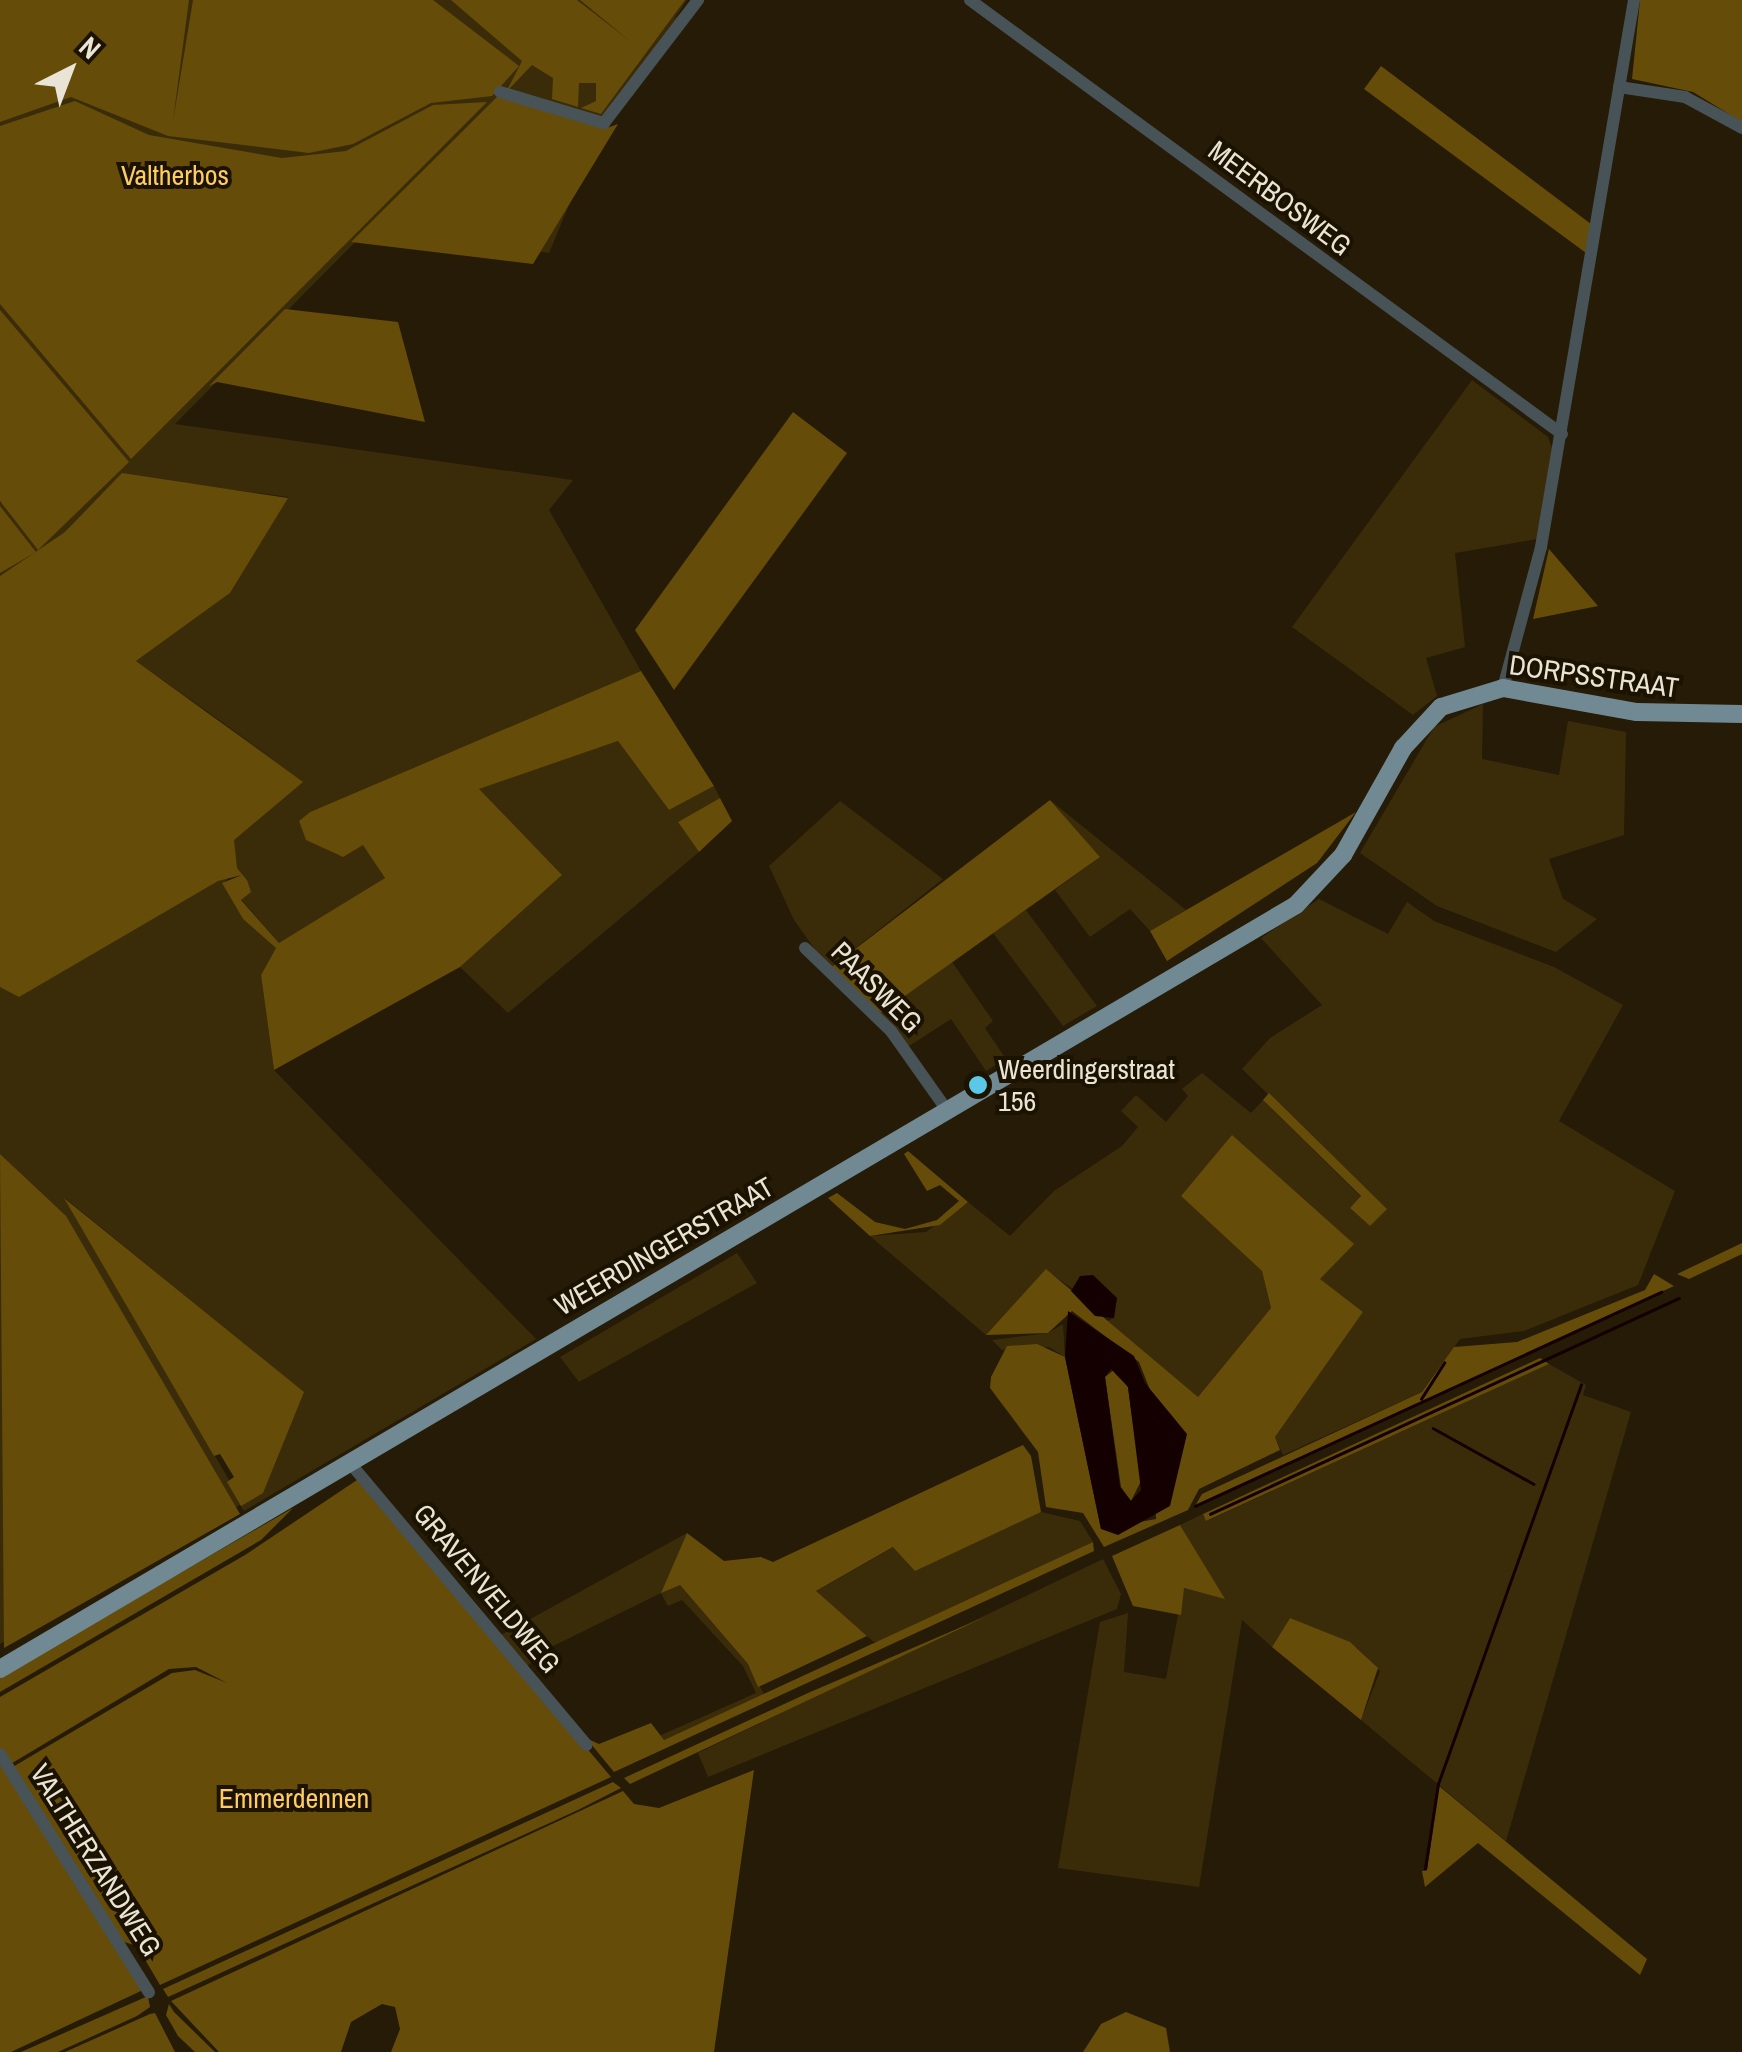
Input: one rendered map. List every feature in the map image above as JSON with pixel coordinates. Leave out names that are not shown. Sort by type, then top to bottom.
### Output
[{"type":"main road","name":"DORPSSTRAAT","points":[[1343,855],[1424,721],[1457,698],[1503,688],[1637,712],[1742,714]]},
{"type":"main road","name":"WEERDINGERSTRAAT","points":[[0,1669],[1296,905],[1343,855]]},
{"type":"street","points":[[500,92],[604,123],[698,0]]},
{"type":"street","name":"MEERBOSWEG","points":[[970,0],[1562,434]]},
{"type":"street","points":[[1503,688],[1535,580],[1634,0]]},
{"type":"street","points":[[1619,87],[1685,97],[1742,128]]},
{"type":"street","name":"PAASWEG","points":[[805,948],[890,1032],[947,1110]]},
{"type":"street","name":"GRAVENVELDWEG","points":[[350,1463],[587,1745]]},
{"type":"street","name":"VALTHERZANDWEG","points":[[0,1754],[149,1992]]},
{"type":"green space","name":"Valtherbos","points":[[0,0],[687,0],[674,19],[695,0],[599,133],[549,253],[375,222],[175,424],[573,480],[549,510],[641,671],[310,812],[299,821],[306,839],[338,855],[363,844],[385,878],[280,944],[241,899],[247,880],[237,868],[223,884],[243,919],[276,948],[261,975],[274,1070],[536,1339],[244,1511],[240,1505],[0,1644]],"holes":[[[125,475],[288,497],[230,593],[136,661],[274,759],[128,658],[46,553]],[[65,1198],[303,1392],[261,1491],[243,1504]]]},
{"type":"green space","points":[[0,0],[189,0],[173,121],[193,0],[433,0],[519,66],[492,96],[431,103],[353,144],[309,153],[168,136],[71,97],[0,122]]},
{"type":"green space","points":[[451,0],[577,0],[630,41],[580,0],[685,0],[601,114],[581,108],[596,101],[596,83],[579,83],[578,107],[552,99],[553,78],[532,65],[506,92],[522,61]]},
{"type":"green space","points":[[1640,0],[1742,0],[1742,122],[1693,92],[1632,79]]},
{"type":"green space","points":[[1381,66],[1591,224],[1586,253],[1364,89]]},
{"type":"green space","points":[[497,97],[607,128],[618,124],[533,264],[351,242]]},
{"type":"green space","name":"Valtherbos","points":[[75,101],[149,135],[282,158],[346,151],[433,105],[487,102],[131,459],[0,304],[0,126]]},
{"type":"green space","points":[[285,309],[398,322],[425,422],[217,382],[209,386]]},
{"type":"green space","points":[[0,310],[129,462],[38,550],[0,501]]},
{"type":"green space","points":[[1472,380],[1548,437],[1552,448],[1537,539],[1455,553],[1465,647],[1426,658],[1437,696],[1413,715],[1292,627]]},
{"type":"green space","points":[[793,412],[847,453],[674,690],[635,630]]},
{"type":"green space","points":[[122,473],[288,498],[230,593],[136,661],[303,782],[234,840],[237,868],[247,880],[251,892],[241,900],[279,943],[385,878],[363,845],[343,857],[306,840],[299,821],[310,812],[641,671],[714,786],[669,810],[618,741],[479,789],[562,875],[460,967],[274,1070],[261,975],[276,948],[243,919],[222,883],[242,875],[218,881],[19,997],[0,987],[0,576],[65,532]]},
{"type":"green space","points":[[0,506],[36,552],[0,573]]},
{"type":"green space","points":[[1549,549],[1598,606],[1533,619]]},
{"type":"green space","points":[[1483,704],[1482,759],[1559,775],[1568,721],[1626,732],[1624,835],[1549,859],[1563,899],[1597,919],[1556,952],[1437,906],[1360,853],[1434,727]]},
{"type":"green space","points":[[618,741],[669,810],[714,786],[720,798],[678,822],[699,852],[508,1013],[460,967],[562,875],[478,789]]},
{"type":"green space","points":[[720,798],[732,821],[699,852],[678,822]]},
{"type":"green space","points":[[1050,800],[1186,910],[1150,931],[1130,909],[1090,937],[1055,890],[1100,857]]},
{"type":"green space","points":[[1050,800],[1100,857],[881,1013],[829,969]]},
{"type":"green space","points":[[840,801],[943,879],[829,969],[794,920],[769,866]]},
{"type":"green space","points":[[1356,812],[1317,863],[1167,961],[1150,931]]},
{"type":"green space","points":[[1319,899],[1388,934],[1407,902],[1434,921],[1554,967],[1623,1005],[1559,1121],[1675,1191],[1638,1285],[1524,1331],[1460,1339],[1422,1392],[1283,1455],[1275,1437],[1363,1312],[1319,1279],[1232,1136],[1181,1196],[1262,1271],[1271,1308],[1198,1397],[1107,1321],[1114,1318],[1046,1270],[986,1335],[870,1236],[926,1232],[968,1202],[1010,1236],[1054,1191],[1122,1146],[1138,1127],[1121,1111],[1136,1095],[1166,1122],[1188,1096],[1182,1089],[1202,1073],[1251,1113],[1263,1100],[1361,1197],[1350,1208],[1370,1226],[1386,1208],[1242,1069],[1270,1038],[1322,1005],[1261,938]]},
{"type":"green space","points":[[1026,910],[1097,1006],[1063,1026],[993,933]]},
{"type":"green space","points":[[952,962],[993,1021],[985,1028],[1006,1059],[986,1071],[951,1019],[909,1046],[881,1013]]},
{"type":"green space","points":[[1269,1093],[1387,1209],[1370,1226],[1350,1208],[1361,1196],[1263,1100]]},
{"type":"green space","points":[[1232,1135],[1354,1244],[1320,1279],[1363,1312],[1275,1437],[1280,1450],[1199,1489],[1188,1510],[1104,1547],[1083,1513],[1046,1507],[1038,1452],[990,1388],[991,1377],[1007,1346],[1037,1344],[1065,1357],[1101,1529],[1156,1519],[1150,1390],[1139,1362],[1072,1311],[1048,1333],[986,1335],[1046,1269],[1198,1397],[1271,1308],[1262,1271],[1181,1196]]},
{"type":"green space","points":[[908,1151],[968,1202],[940,1225],[870,1236],[828,1198],[837,1193],[875,1222],[905,1229],[937,1220],[959,1201],[940,1185],[927,1191],[904,1154]]},
{"type":"green space","points":[[0,1154],[66,1216],[240,1514],[4,1648]]},
{"type":"green space","points":[[64,1198],[304,1392],[263,1493],[241,1506],[227,1482],[234,1477],[220,1454],[214,1456]]},
{"type":"green space","points":[[1742,1243],[1742,1254],[1689,1279],[1677,1274]]},
{"type":"green space","points":[[737,1253],[757,1283],[579,1382],[560,1357]]},
{"type":"green space","points":[[1654,1274],[1674,1286],[1195,1506],[1202,1494],[1422,1392],[1454,1347],[1517,1342],[1645,1290]]},
{"type":"green space","points":[[1063,1324],[1065,1357],[1049,1347],[1002,1350],[992,1340],[1048,1333]]},
{"type":"green space","points":[[1540,1358],[1549,1364],[1206,1521],[1203,1514]]},
{"type":"green space","points":[[1549,1364],[1586,1385],[1583,1395],[1631,1412],[1506,1841],[1361,1720],[1380,1671],[1357,1648],[1290,1618],[1272,1647],[1242,1620],[1199,1887],[1058,1868],[1100,1622],[1128,1613],[1124,1672],[1166,1679],[1183,1588],[1224,1598],[1180,1525],[1203,1514],[1207,1521]]},
{"type":"green space","points":[[1115,1369],[1128,1387],[1141,1481],[1131,1501],[1121,1487],[1105,1377]]},
{"type":"green space","points":[[1023,1445],[1031,1456],[1041,1512],[915,1571],[893,1547],[816,1591],[867,1636],[758,1687],[748,1664],[680,1585],[661,1593],[687,1533],[724,1561],[761,1557],[773,1562]]},
{"type":"green space","name":"Emmerdennen","points":[[360,1478],[611,1777],[160,1985],[137,1946],[121,1941],[11,1768],[172,1673],[195,1670],[227,1683],[196,1667],[169,1669],[9,1765],[0,1750],[0,1697],[245,1555]]},
{"type":"green space","points":[[293,1508],[261,1540],[0,1692],[0,1677]]},
{"type":"green space","points":[[1041,1512],[1080,1521],[1093,1542],[890,1639],[874,1642],[815,1592],[894,1547],[915,1570]]},
{"type":"green space","points":[[1180,1525],[1225,1599],[1184,1588],[1181,1615],[1133,1606],[1112,1556]]},
{"type":"green space","points":[[687,1533],[662,1591],[680,1585],[748,1664],[764,1694],[664,1740],[657,1737],[756,1693],[743,1666],[682,1600],[668,1606],[661,1593],[541,1652],[527,1667],[501,1635]]},
{"type":"green space","points":[[1093,1542],[1094,1551],[614,1772],[586,1738],[599,1744],[651,1723],[664,1740]]},
{"type":"green space","points":[[1103,1559],[1121,1594],[1117,1609],[708,1777],[698,1753]]},
{"type":"green space","points":[[987,1616],[630,1784],[624,1778],[808,1693]]},
{"type":"green space","points":[[1290,1618],[1350,1642],[1378,1668],[1361,1720],[1272,1647]]},
{"type":"green space","points":[[0,1758],[143,1990],[11,2052],[0,2052]]},
{"type":"green space","points":[[754,1770],[714,2052],[391,2052],[400,2029],[395,2007],[382,2004],[351,2022],[341,2052],[219,2052],[171,2001],[623,1791],[634,1804],[659,1808]]},
{"type":"green space","points":[[613,1782],[621,1788],[578,1810],[168,1997],[163,1989]]},
{"type":"green space","points":[[1439,1786],[1647,1959],[1640,1975],[1478,1843],[1425,1887],[1422,1871],[1427,1870]]},
{"type":"green space","points":[[148,1996],[150,2007],[137,2016],[58,2052],[21,2052]]},
{"type":"green space","points":[[169,2004],[215,2052],[195,2052],[178,2036],[166,2015]]},
{"type":"green space","points":[[1126,2012],[1166,2028],[1170,2052],[1083,2052],[1101,2024]]},
{"type":"green space","points":[[155,2013],[175,2052],[65,2052],[150,2014]]},
{"type":"shaded area","points":[[1093,1275],[1117,1298],[1114,1318],[1095,1316],[1071,1291],[1080,1276]]},
{"type":"shaded area","points":[[1068,1311],[1134,1356],[1145,1383],[1187,1434],[1170,1506],[1118,1535],[1101,1529],[1065,1357]],"holes":[[[1111,1369],[1128,1387],[1141,1490],[1131,1501],[1120,1487],[1105,1377]]]},
{"type":"waterway","points":[[1195,1506],[1661,1292]]},
{"type":"waterway","points":[[1210,1514],[1679,1298]]},
{"type":"waterway","points":[[1421,1399],[1444,1363]]},
{"type":"waterway","points":[[1425,1869],[1438,1784],[1581,1385]]},
{"type":"waterway","points":[[1433,1428],[1534,1484]]},
{"type":"place","name":"Weerdingerstraat 156","points":[[978,1085]]}]
